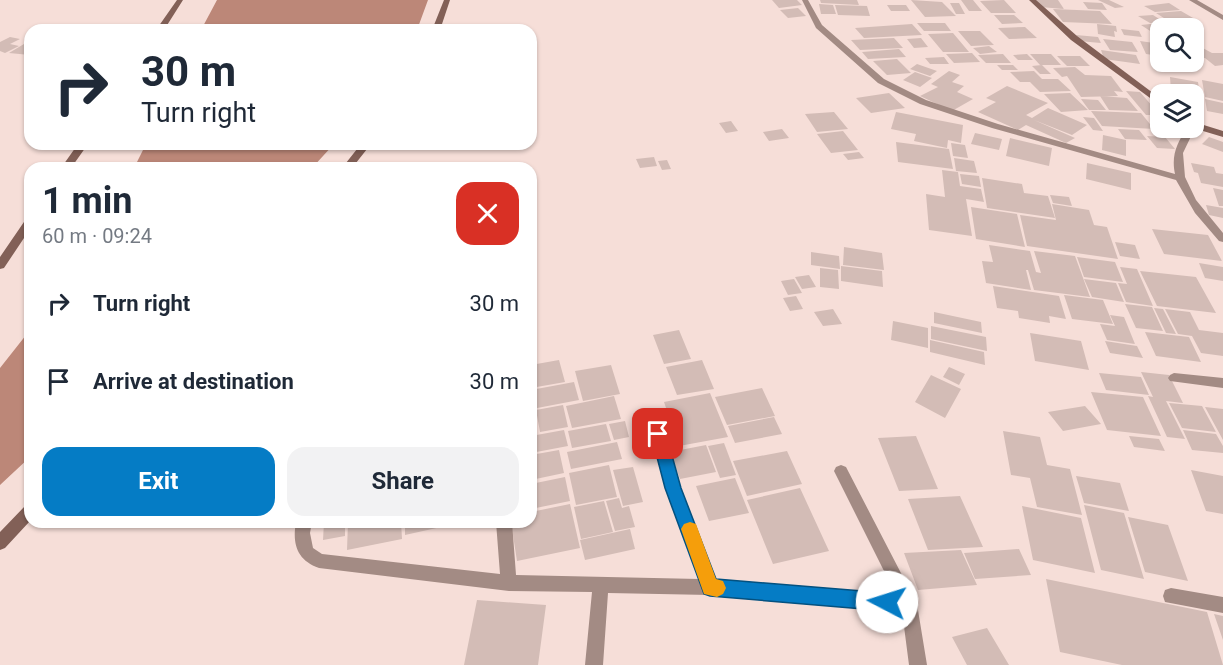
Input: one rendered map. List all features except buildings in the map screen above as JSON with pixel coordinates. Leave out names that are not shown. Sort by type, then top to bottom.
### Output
[{"type":"street","points":[[164,24],[180,0]]},
{"type":"street","points":[[438,24],[447,0]]},
{"type":"street","points":[[805,0],[819,26],[882,81],[923,102],[994,126],[1180,178]]},
{"type":"street","points":[[1032,0],[1074,38],[1150,95]]},
{"type":"street","points":[[1192,0],[1223,18]]},
{"type":"street","points":[[1204,129],[1223,134]]},
{"type":"street","points":[[1186,138],[1178,152],[1180,178],[1199,212],[1223,239]]},
{"type":"street","points":[[352,162],[361,150]]},
{"type":"street","points":[[0,265],[24,230]]},
{"type":"street","points":[[1174,378],[1223,384]]},
{"type":"street","points":[[658,434],[673,488],[710,587]]},
{"type":"street","points":[[841,471],[909,604],[918,665]]},
{"type":"street","points":[[0,543],[24,517]]},
{"type":"street","points":[[303,528],[306,552],[319,561],[508,583],[710,587],[909,604]]},
{"type":"street","points":[[504,528],[508,583]]},
{"type":"street","points":[[594,665],[602,585]]},
{"type":"street","points":[[1171,596],[1223,605]]},
{"type":"shaded area","points":[[217,0],[428,0],[419,24],[204,24]]},
{"type":"shaded area","points":[[143,150],[328,150],[318,162],[137,162]]},
{"type":"shaded area","points":[[24,338],[24,463],[0,485],[0,368]]},
{"type":"slow traffic","points":[[690,529],[710,587],[717,588]]},
{"type":"route","points":[[658,434],[673,488],[710,587],[887,602]]}]
